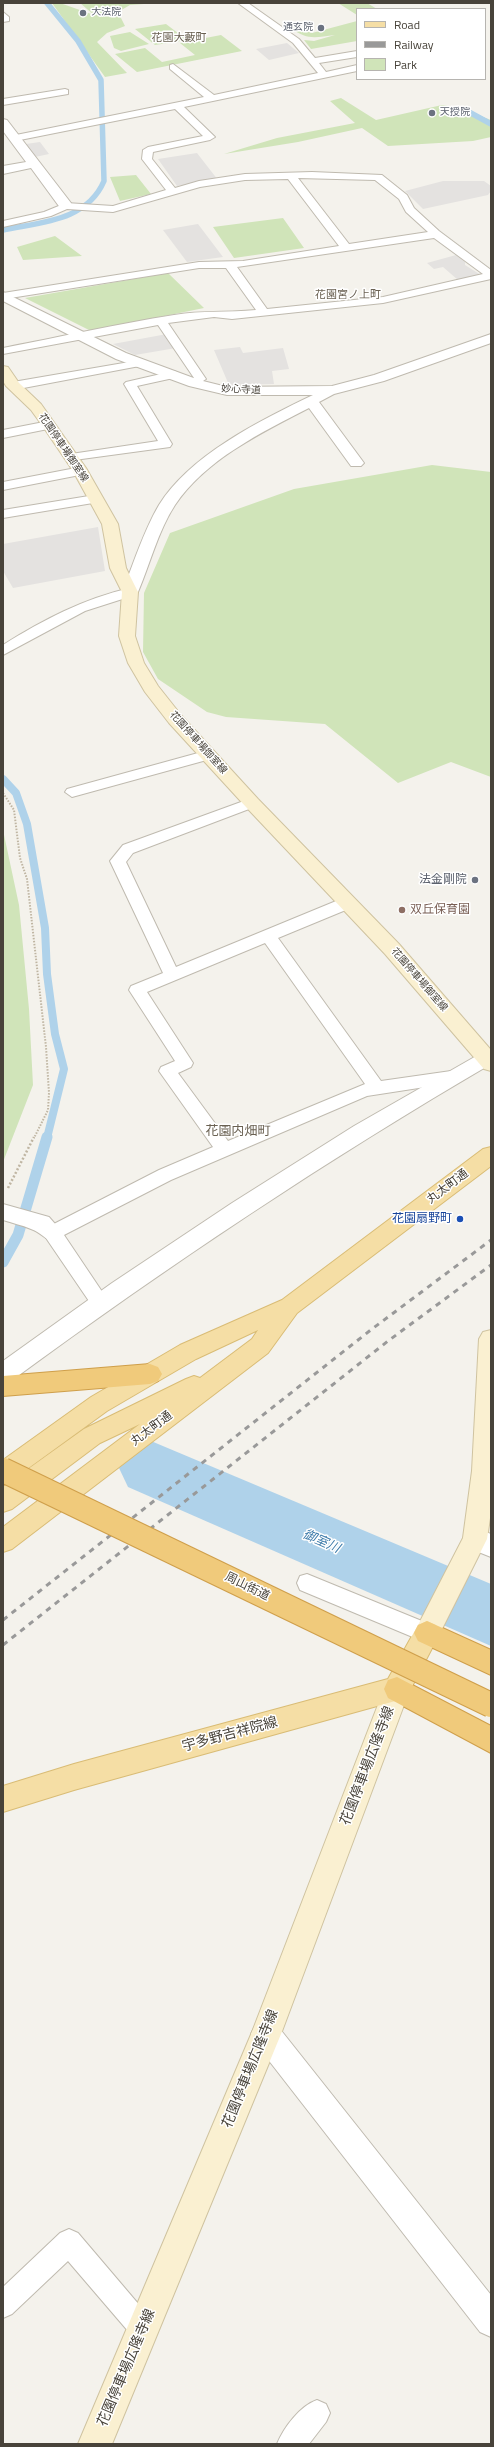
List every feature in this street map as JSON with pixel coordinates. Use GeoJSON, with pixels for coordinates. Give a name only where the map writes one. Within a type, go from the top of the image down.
{"type":"FeatureCollection","features":[{"type":"Feature","properties":{"kind":"highway"},"geometry":{"type":"LineString","coordinates":[[3,1386],[150,1374]]}},
{"type":"Feature","properties":{"kind":"highway","name":"周山街道"},"geometry":{"type":"LineString","coordinates":[[3,1472],[491,1705]]}},
{"type":"Feature","properties":{"kind":"highway"},"geometry":{"type":"LineString","coordinates":[[431,1624],[491,1663]]}},
{"type":"Feature","properties":{"kind":"highway"},"geometry":{"type":"LineString","coordinates":[[397,1689],[491,1740]]}},
{"type":"Feature","properties":{"kind":"main road","name":"花園停車場御室線"},"geometry":{"type":"LineString","coordinates":[[3,370],[13,386],[36,407],[81,471],[110,524],[118,568],[130,592],[127,636],[136,663],[151,688],[175,719],[252,803],[392,949],[488,1061]]}},
{"type":"Feature","properties":{"kind":"main road","name":"丸太町通"},"geometry":{"type":"LineString","coordinates":[[3,1472],[99,1404],[188,1352],[290,1306],[491,1155]]}},
{"type":"Feature","properties":{"kind":"main road","name":"丸太町通"},"geometry":{"type":"LineString","coordinates":[[3,1541],[260,1346],[290,1306]]}},
{"type":"Feature","properties":{"kind":"main road"},"geometry":{"type":"LineString","coordinates":[[397,1689],[461,1567],[483,1543],[484,1471],[491,1339]]}},
{"type":"Feature","properties":{"kind":"main road"},"geometry":{"type":"LineString","coordinates":[[3,1501],[92,1436],[156,1402],[226,1371]]}},
{"type":"Feature","properties":{"kind":"main road","name":"宇多野吉祥院線"},"geometry":{"type":"LineString","coordinates":[[3,1799],[74,1777],[397,1689]]}},
{"type":"Feature","properties":{"kind":"main road","name":"花園停車場広隆寺線"},"geometry":{"type":"LineString","coordinates":[[95,2444],[266,2034],[397,1689]]}},
{"type":"Feature","properties":{"kind":"street"},"geometry":{"type":"LineString","coordinates":[[3,122],[34,164],[71,207]]}},
{"type":"Feature","properties":{"kind":"street"},"geometry":{"type":"LineString","coordinates":[[3,170],[34,164]]}},
{"type":"Feature","properties":{"kind":"street","name":"妙心寺道"},"geometry":{"type":"LineString","coordinates":[[3,296],[85,336],[121,356],[194,383],[227,391],[332,390],[379,378],[467,348],[491,338]]}},
{"type":"Feature","properties":{"kind":"street"},"geometry":{"type":"LineString","coordinates":[[130,592],[154,530],[167,504],[176,493],[194,476],[220,456],[332,390]]}},
{"type":"Feature","properties":{"kind":"street"},"geometry":{"type":"LineString","coordinates":[[311,401],[356,463]]}},
{"type":"Feature","properties":{"kind":"street"},"geometry":{"type":"LineString","coordinates":[[3,1374],[100,1302],[297,1169],[451,1078],[488,1061]]}},
{"type":"Feature","properties":{"kind":"street"},"geometry":{"type":"LineString","coordinates":[[13,1216],[41,1223],[52,1232]]}},
{"type":"Feature","properties":{"kind":"street"},"geometry":{"type":"LineString","coordinates":[[266,2034],[491,2321]]}},
{"type":"Feature","properties":{"kind":"lane"},"geometry":{"type":"LineString","coordinates":[[242,3],[296,41],[323,74]]}},
{"type":"Feature","properties":{"kind":"lane"},"geometry":{"type":"LineString","coordinates":[[3,15],[6,19],[3,19]]}},
{"type":"Feature","properties":{"kind":"lane"},"geometry":{"type":"LineString","coordinates":[[313,61],[356,54]]}},
{"type":"Feature","properties":{"kind":"lane"},"geometry":{"type":"LineString","coordinates":[[173,67],[210,98]]}},
{"type":"Feature","properties":{"kind":"lane"},"geometry":{"type":"LineString","coordinates":[[15,138],[106,121],[356,68]]}},
{"type":"Feature","properties":{"kind":"lane"},"geometry":{"type":"LineString","coordinates":[[3,102],[65,92]]}},
{"type":"Feature","properties":{"kind":"lane"},"geometry":{"type":"LineString","coordinates":[[173,192],[146,159],[148,150],[210,137],[176,105]]}},
{"type":"Feature","properties":{"kind":"lane"},"geometry":{"type":"LineString","coordinates":[[291,176],[345,247]]}},
{"type":"Feature","properties":{"kind":"lane"},"geometry":{"type":"LineString","coordinates":[[3,224],[48,214],[71,207],[113,209],[199,184],[245,177],[378,177],[403,196],[410,210],[437,234],[491,275]]}},
{"type":"Feature","properties":{"kind":"lane"},"geometry":{"type":"LineString","coordinates":[[3,296],[199,265],[243,264],[345,247],[437,234]]}},
{"type":"Feature","properties":{"kind":"lane"},"geometry":{"type":"LineString","coordinates":[[229,264],[264,314]]}},
{"type":"Feature","properties":{"kind":"lane"},"geometry":{"type":"LineString","coordinates":[[3,352],[161,321],[214,314],[232,316],[264,314],[383,300],[491,275]]}},
{"type":"Feature","properties":{"kind":"lane"},"geometry":{"type":"LineString","coordinates":[[161,321],[200,379],[194,383]]}},
{"type":"Feature","properties":{"kind":"lane"},"geometry":{"type":"LineString","coordinates":[[13,386],[141,363]]}},
{"type":"Feature","properties":{"kind":"lane"},"geometry":{"type":"LineString","coordinates":[[71,458],[166,444],[130,384],[174,375]]}},
{"type":"Feature","properties":{"kind":"lane"},"geometry":{"type":"LineString","coordinates":[[3,434],[49,425]]}},
{"type":"Feature","properties":{"kind":"lane"},"geometry":{"type":"LineString","coordinates":[[3,486],[81,471]]}},
{"type":"Feature","properties":{"kind":"lane"},"geometry":{"type":"LineString","coordinates":[[3,514],[95,499]]}},
{"type":"Feature","properties":{"kind":"lane"},"geometry":{"type":"LineString","coordinates":[[3,651],[50,621],[113,596],[130,592]]}},
{"type":"Feature","properties":{"kind":"lane"},"geometry":{"type":"LineString","coordinates":[[72,792],[209,755]]}},
{"type":"Feature","properties":{"kind":"lane"},"geometry":{"type":"LineString","coordinates":[[172,975],[118,861],[128,849],[252,803]]}},
{"type":"Feature","properties":{"kind":"lane"},"geometry":{"type":"LineString","coordinates":[[225,1150],[167,1071],[185,1063],[137,990],[347,903]]}},
{"type":"Feature","properties":{"kind":"lane"},"geometry":{"type":"LineString","coordinates":[[268,936],[377,1088]]}},
{"type":"Feature","properties":{"kind":"lane"},"geometry":{"type":"LineString","coordinates":[[100,1302],[52,1232],[165,1175],[364,1090],[451,1078]]}},
{"type":"Feature","properties":{"kind":"lane"},"geometry":{"type":"LineString","coordinates":[[307,1583],[431,1624]]}},
{"type":"Feature","properties":{"kind":"lane"},"geometry":{"type":"LineString","coordinates":[[3,2304],[69,2242],[143,2329]]}},
{"type":"Feature","properties":{"kind":"lane"},"geometry":{"type":"LineString","coordinates":[[291,2444],[317,2413]]}},
{"type":"Feature","properties":{"kind":"path"},"geometry":{"type":"LineString","coordinates":[[3,793],[14,810],[20,858],[27,879],[43,1032],[46,1047],[49,1093],[48,1110],[12,1182]]}},
{"type":"Feature","properties":{"kind":"green space"},"geometry":{"type":"Polygon","coordinates":[[[52,3],[60,3],[94,15],[80,3],[158,3],[130,5],[118,12],[125,26],[107,33],[97,42],[127,73],[105,77],[52,3]]]}},
{"type":"Feature","properties":{"kind":"green space"},"geometry":{"type":"Polygon","coordinates":[[[338,3],[367,3],[375,8],[356,8],[356,14],[338,3]]]}},
{"type":"Feature","properties":{"kind":"green space"},"geometry":{"type":"Polygon","coordinates":[[[356,21],[356,41],[311,49],[304,40],[314,41],[335,35],[312,37],[302,35],[291,28],[294,27],[312,33],[356,21]]]}},
{"type":"Feature","properties":{"kind":"green space"},"geometry":{"type":"Polygon","coordinates":[[[166,24],[187,40],[155,45],[135,29],[166,24]]]}},
{"type":"Feature","properties":{"kind":"green space"},"geometry":{"type":"Polygon","coordinates":[[[130,32],[149,44],[121,51],[114,48],[110,36],[130,32]]]}},
{"type":"Feature","properties":{"kind":"green space"},"geometry":{"type":"Polygon","coordinates":[[[221,35],[242,51],[137,72],[115,54],[145,48],[162,62],[195,55],[180,43],[221,35]]]}},
{"type":"Feature","properties":{"kind":"green space"},"geometry":{"type":"Polygon","coordinates":[[[341,98],[376,120],[442,105],[460,108],[491,120],[491,137],[473,141],[388,146],[362,128],[298,142],[224,154],[277,138],[355,123],[330,101],[341,98]]]}},
{"type":"Feature","properties":{"kind":"green space"},"geometry":{"type":"Polygon","coordinates":[[[136,175],[151,194],[120,201],[110,177],[136,175]]]}},
{"type":"Feature","properties":{"kind":"green space"},"geometry":{"type":"Polygon","coordinates":[[[283,218],[304,248],[234,258],[213,227],[283,218]]]}},
{"type":"Feature","properties":{"kind":"green space"},"geometry":{"type":"Polygon","coordinates":[[[55,236],[82,256],[23,260],[17,247],[55,236]]]}},
{"type":"Feature","properties":{"kind":"green space"},"geometry":{"type":"Polygon","coordinates":[[[168,273],[204,308],[91,331],[25,298],[168,273]]]}},
{"type":"Feature","properties":{"kind":"green space"},"geometry":{"type":"Polygon","coordinates":[[[432,465],[491,472],[491,777],[451,762],[398,783],[325,724],[226,717],[207,712],[158,679],[143,652],[144,593],[170,533],[294,489],[432,465]]]}},
{"type":"Feature","properties":{"kind":"green space"},"geometry":{"type":"Polygon","coordinates":[[[3,830],[19,905],[29,1009],[33,1085],[3,1162],[3,830]]]}},
{"type":"Feature","properties":{"kind":"shaded area"},"geometry":{"type":"Polygon","coordinates":[[[287,43],[299,53],[269,60],[256,49],[287,43]]]}},
{"type":"Feature","properties":{"kind":"shaded area"},"geometry":{"type":"Polygon","coordinates":[[[40,142],[49,154],[35,157],[26,144],[40,142]]]}},
{"type":"Feature","properties":{"kind":"shaded area"},"geometry":{"type":"Polygon","coordinates":[[[197,153],[218,180],[177,186],[158,159],[197,153]]]}},
{"type":"Feature","properties":{"kind":"shaded area"},"geometry":{"type":"Polygon","coordinates":[[[443,181],[484,181],[491,186],[491,191],[488,195],[423,209],[405,191],[443,181]]]}},
{"type":"Feature","properties":{"kind":"shaded area"},"geometry":{"type":"Polygon","coordinates":[[[198,224],[223,257],[187,262],[163,230],[198,224]]]}},
{"type":"Feature","properties":{"kind":"shaded area"},"geometry":{"type":"Polygon","coordinates":[[[456,255],[465,262],[465,265],[481,275],[458,280],[443,267],[434,269],[427,263],[456,255]]]}},
{"type":"Feature","properties":{"kind":"shaded area"},"geometry":{"type":"Polygon","coordinates":[[[167,334],[176,348],[135,355],[113,344],[167,334]]]}},
{"type":"Feature","properties":{"kind":"shaded area"},"geometry":{"type":"Polygon","coordinates":[[[240,347],[243,353],[283,348],[289,369],[272,371],[274,384],[229,385],[214,350],[240,347]]]}},
{"type":"Feature","properties":{"kind":"shaded area"},"geometry":{"type":"Polygon","coordinates":[[[98,527],[105,571],[13,588],[3,571],[3,544],[98,527]]]}},
{"type":"Feature","properties":{"kind":"waterway"},"geometry":{"type":"LineString","coordinates":[[3,230],[47,222],[75,212],[96,194],[104,181],[101,80],[78,41],[47,3]]}},
{"type":"Feature","properties":{"kind":"waterway"},"geometry":{"type":"LineString","coordinates":[[469,112],[491,124]]}},
{"type":"Feature","properties":{"kind":"waterway"},"geometry":{"type":"LineString","coordinates":[[3,779],[16,793],[27,824],[45,928],[47,974],[55,1034],[64,1069],[47,1138]]}},
{"type":"Feature","properties":{"kind":"waterway"},"geometry":{"type":"LineString","coordinates":[[3,1262],[18,1235],[47,1137]]}},
{"type":"Feature","properties":{"kind":"waterway","name":"御室川"},"geometry":{"type":"LineString","coordinates":[[151,1468],[491,1616]]}},
{"type":"Feature","properties":{"kind":"railway"},"geometry":{"type":"LineString","coordinates":[[3,1620],[372,1329],[491,1240]]}},
{"type":"Feature","properties":{"kind":"railway"},"geometry":{"type":"LineString","coordinates":[[3,1645],[388,1341],[491,1265]]}},
{"type":"Feature","properties":{"kind":"place","name":"大法院"},"geometry":{"type":"Point","coordinates":[83,13]}},
{"type":"Feature","properties":{"kind":"place","name":"通玄院"},"geometry":{"type":"Point","coordinates":[321,28]}},
{"type":"Feature","properties":{"kind":"place","name":"天授院"},"geometry":{"type":"Point","coordinates":[432,113]}},
{"type":"Feature","properties":{"kind":"place","name":"法金剛院"},"geometry":{"type":"Point","coordinates":[475,880]}},
{"type":"Feature","properties":{"kind":"place","name":"双丘保育園"},"geometry":{"type":"Point","coordinates":[402,910]}},
{"type":"Feature","properties":{"kind":"place","name":"花園扇野町"},"geometry":{"type":"Point","coordinates":[460,1219]}},
{"type":"Feature","properties":{"kind":"district","name":"花園大藪町"},"geometry":{"type":"Point","coordinates":[179,38]}},
{"type":"Feature","properties":{"kind":"district","name":"花園宮ノ上町"},"geometry":{"type":"Point","coordinates":[348,295]}},
{"type":"Feature","properties":{"kind":"district","name":"花園内畑町"},"geometry":{"type":"Point","coordinates":[238,1132]}}]}
